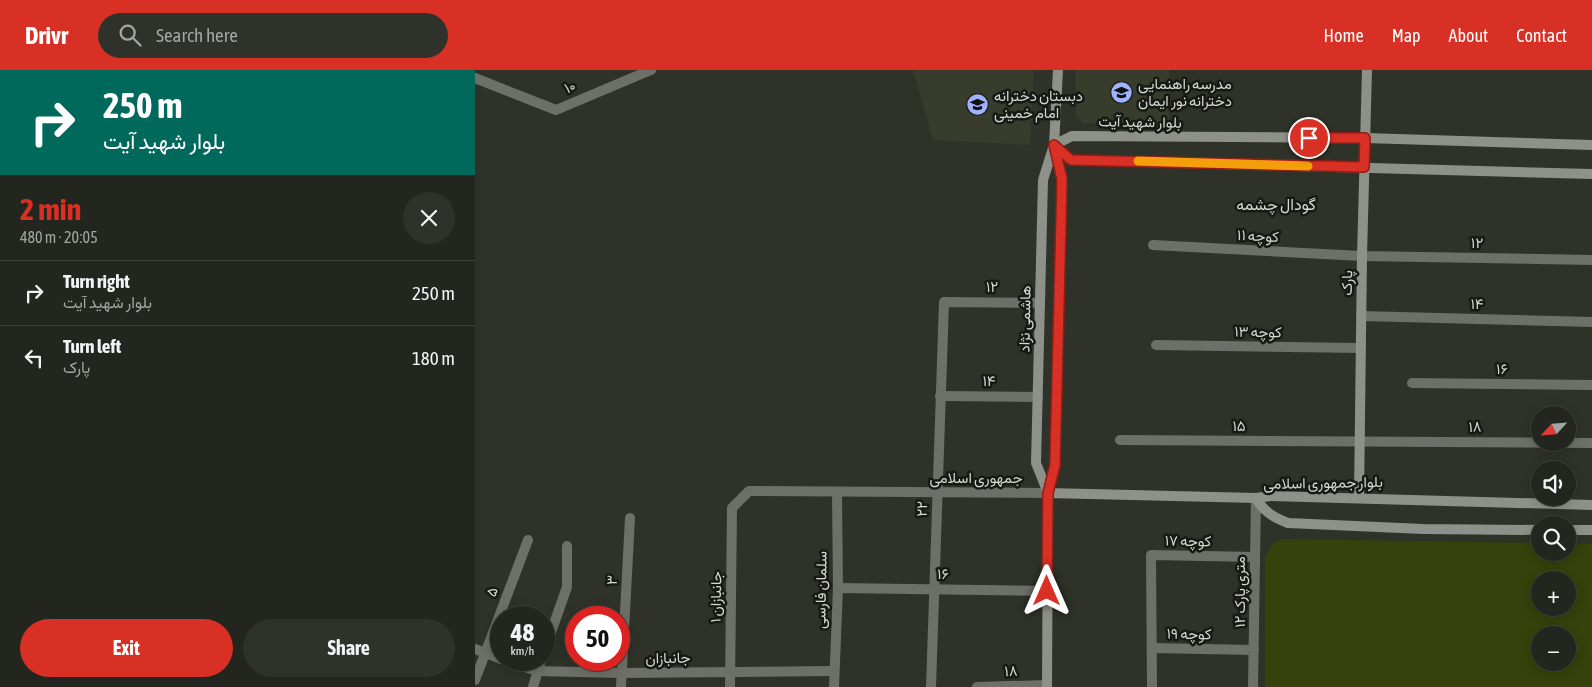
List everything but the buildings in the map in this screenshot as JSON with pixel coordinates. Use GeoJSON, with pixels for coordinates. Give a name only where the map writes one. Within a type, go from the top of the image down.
{"type":"FeatureCollection","features":[{"type":"Feature","properties":{"kind":"main road","name":"هاشمی نژاد"},"geometry":{"type":"LineString","coordinates":[[1048,493],[1036,464],[1043,180],[1054,145],[1058,70]]}},
{"type":"Feature","properties":{"kind":"main road","name":"پارک"},"geometry":{"type":"LineString","coordinates":[[1359,497],[1360,348],[1367,70]]}},
{"type":"Feature","properties":{"kind":"main road","name":"بلوار شهید آیت"},"geometry":{"type":"LineString","coordinates":[[1054,145],[1072,136],[1365,138],[1592,145]]}},
{"type":"Feature","properties":{"kind":"main road","name":"هاشمی نژاد"},"geometry":{"type":"LineString","coordinates":[[1047,686],[1048,493],[1055,465],[1062,179],[1054,145]]}},
{"type":"Feature","properties":{"kind":"main road"},"geometry":{"type":"LineString","coordinates":[[1054,145],[1071,160],[1592,174]]}},
{"type":"Feature","properties":{"kind":"main road","name":"جمهوری اسلامی"},"geometry":{"type":"LineString","coordinates":[[1048,493],[1256,498]]}},
{"type":"Feature","properties":{"kind":"main road","name":"بلوار جمهوری اسلامی"},"geometry":{"type":"LineString","coordinates":[[1531,530],[1423,529],[1288,523],[1275,518],[1263,509],[1256,498],[1287,495],[1592,505]]}},
{"type":"Feature","properties":{"kind":"main road"},"geometry":{"type":"LineString","coordinates":[[1576,530],[1592,530]]}},
{"type":"Feature","properties":{"kind":"street","name":"۱۰"},"geometry":{"type":"LineString","coordinates":[[475,78],[556,110],[651,70]]}},
{"type":"Feature","properties":{"kind":"street","name":"کوچه ۱۱"},"geometry":{"type":"LineString","coordinates":[[1153,245],[1362,256]]}},
{"type":"Feature","properties":{"kind":"street","name":"۱۲"},"geometry":{"type":"LineString","coordinates":[[1362,256],[1592,260]]}},
{"type":"Feature","properties":{"kind":"street","name":"۱۲"},"geometry":{"type":"LineString","coordinates":[[944,302],[1040,303]]}},
{"type":"Feature","properties":{"kind":"street","name":"۲۲"},"geometry":{"type":"LineString","coordinates":[[931,687],[944,302]]}},
{"type":"Feature","properties":{"kind":"street","name":"۱۴"},"geometry":{"type":"LineString","coordinates":[[1361,316],[1592,322]]}},
{"type":"Feature","properties":{"kind":"street","name":"کوچه ۱۳"},"geometry":{"type":"LineString","coordinates":[[1156,345],[1360,348]]}},
{"type":"Feature","properties":{"kind":"street","name":"۱۶"},"geometry":{"type":"LineString","coordinates":[[1412,383],[1592,385]]}},
{"type":"Feature","properties":{"kind":"street","name":"۱۴"},"geometry":{"type":"LineString","coordinates":[[940,396],[1038,397]]}},
{"type":"Feature","properties":{"kind":"street","name":"۱۵"},"geometry":{"type":"LineString","coordinates":[[1120,440],[1359,442]]}},
{"type":"Feature","properties":{"kind":"street","name":"۱۸"},"geometry":{"type":"LineString","coordinates":[[1359,442],[1592,443]]}},
{"type":"Feature","properties":{"kind":"street","name":"جمهوری اسلامی"},"geometry":{"type":"LineString","coordinates":[[732,508],[749,491],[938,494],[1048,493]]}},
{"type":"Feature","properties":{"kind":"street","name":"سلمان فارسی"},"geometry":{"type":"LineString","coordinates":[[834,687],[833,671],[838,588],[837,493]]}},
{"type":"Feature","properties":{"kind":"street","name":"۱۲ متری پارک"},"geometry":{"type":"LineString","coordinates":[[1253,687],[1256,498]]}},
{"type":"Feature","properties":{"kind":"street","name":"جانبازان ۱"},"geometry":{"type":"LineString","coordinates":[[730,687],[732,508]]}},
{"type":"Feature","properties":{"kind":"street","name":"۳"},"geometry":{"type":"LineString","coordinates":[[621,687],[630,518]]}},
{"type":"Feature","properties":{"kind":"street","name":"۵"},"geometry":{"type":"LineString","coordinates":[[475,680],[528,540]]}},
{"type":"Feature","properties":{"kind":"street"},"geometry":{"type":"LineString","coordinates":[[555,621],[567,587],[567,546]]}},
{"type":"Feature","properties":{"kind":"street","name":"کوچه ۱۷"},"geometry":{"type":"LineString","coordinates":[[1152,648],[1151,555],[1255,557]]}},
{"type":"Feature","properties":{"kind":"street","name":"۱۶"},"geometry":{"type":"LineString","coordinates":[[838,588],[1047,591]]}},
{"type":"Feature","properties":{"kind":"street"},"geometry":{"type":"LineString","coordinates":[[1152,648],[1152,687]]}},
{"type":"Feature","properties":{"kind":"street","name":"کوچه ۱۹"},"geometry":{"type":"LineString","coordinates":[[1152,648],[1255,650]]}},
{"type":"Feature","properties":{"kind":"street","name":"جانبازان"},"geometry":{"type":"LineString","coordinates":[[475,649],[490,655]]}},
{"type":"Feature","properties":{"kind":"street"},"geometry":{"type":"LineString","coordinates":[[533,687],[537,671]]}},
{"type":"Feature","properties":{"kind":"street","name":"جانبازان"},"geometry":{"type":"LineString","coordinates":[[555,671],[621,673],[833,671]]}},
{"type":"Feature","properties":{"kind":"street","name":"۱۸"},"geometry":{"type":"LineString","coordinates":[[977,687],[1047,686]]}},
{"type":"Feature","properties":{"kind":"shaded area","name":"دبستان دخترانه امام خمینی"},"geometry":{"type":"Polygon","coordinates":[[[913,70],[1034,70],[1030,145],[933,140],[913,70]]]}},
{"type":"Feature","properties":{"kind":"shaded area","name":"مدرسه راهنمایی دخترانه نور ایمان"},"geometry":{"type":"Polygon","coordinates":[[[1075,70],[1169,70],[1169,124],[1083,123],[1076,116],[1075,70]]]}},
{"type":"Feature","properties":{"kind":"green space"},"geometry":{"type":"Polygon","coordinates":[[[1283,539],[1531,543],[1531,561],[1576,561],[1576,544],[1592,544],[1592,687],[1265,687],[1265,557],[1271,545],[1283,539]]]}},
{"type":"Feature","properties":{"kind":"slow traffic"},"geometry":{"type":"LineString","coordinates":[[1138,161],[1308,166]]}},
{"type":"Feature","properties":{"kind":"place","name":"مدرسه راهنمایی دخترانه نور ایمان"},"geometry":{"type":"Point","coordinates":[1122,93]}},
{"type":"Feature","properties":{"kind":"place","name":"دبستان دخترانه امام خمینی"},"geometry":{"type":"Point","coordinates":[978,105]}},
{"type":"Feature","properties":{"kind":"district","name":"گودال چشمه"},"geometry":{"type":"Point","coordinates":[1276,204]}},
{"type":"Feature","properties":{"kind":"route"},"geometry":{"type":"LineString","coordinates":[[1047,591],[1048,493],[1055,465],[1062,179],[1054,145],[1071,160],[1364,167],[1365,138],[1309,138]]}}]}
